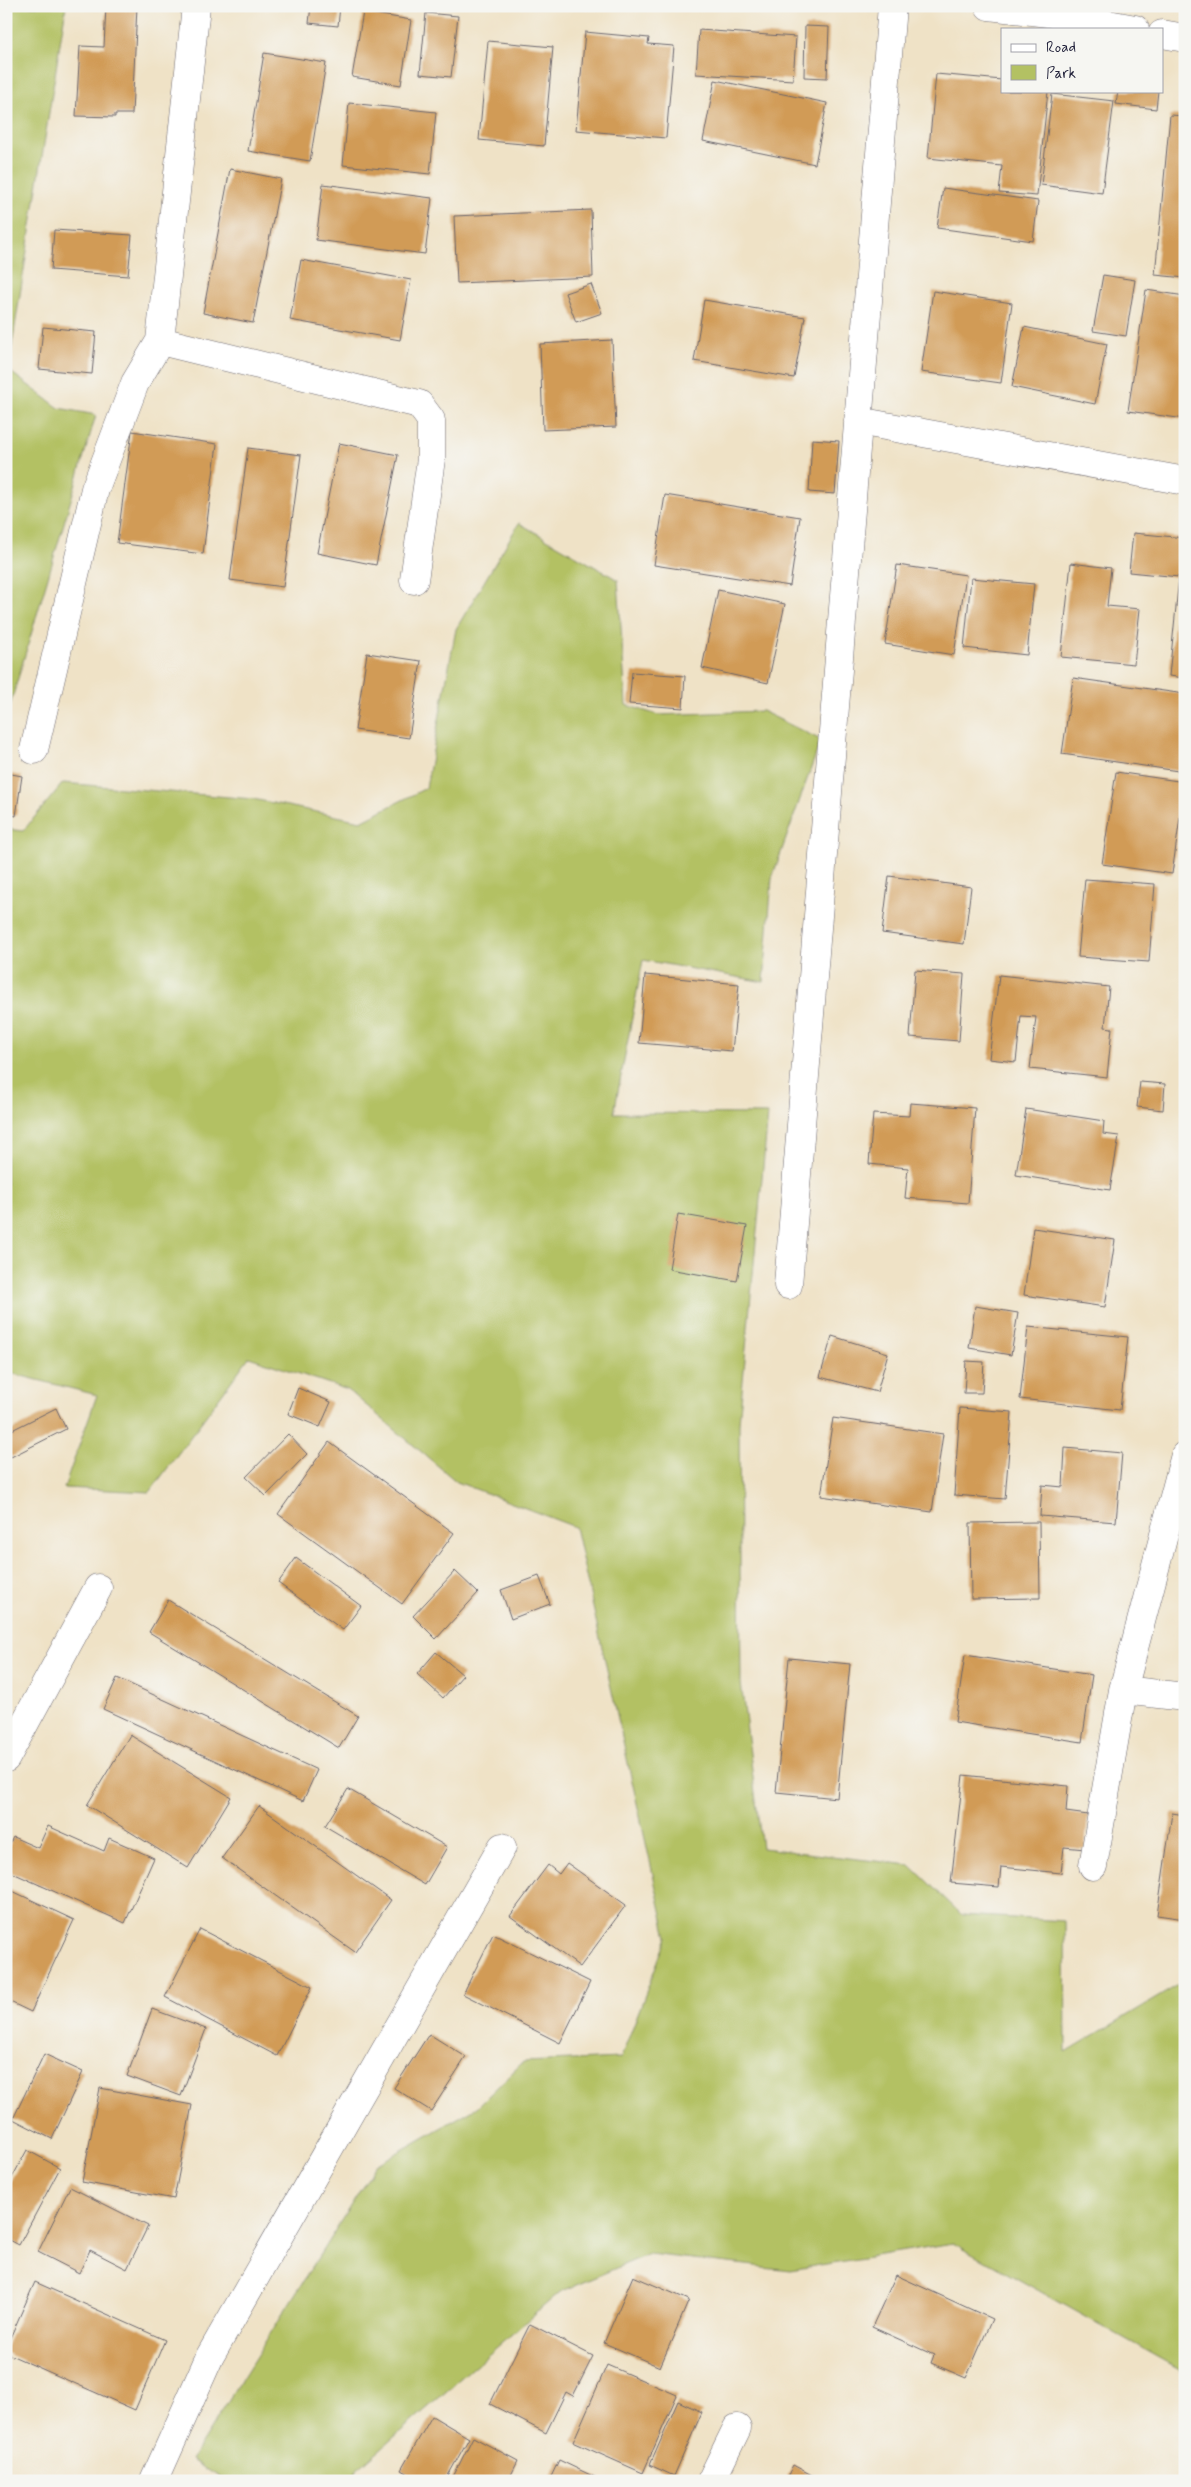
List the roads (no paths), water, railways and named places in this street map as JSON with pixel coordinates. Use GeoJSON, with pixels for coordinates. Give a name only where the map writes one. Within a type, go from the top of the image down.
{"type":"FeatureCollection","features":[{"type":"Feature","properties":{"kind":"street"},"geometry":{"type":"LineString","coordinates":[[34,750],[95,489],[135,383],[160,341],[196,6]]}},
{"type":"Feature","properties":{"kind":"street"},"geometry":{"type":"LineString","coordinates":[[788,1284],[892,6]]}},
{"type":"Feature","properties":{"kind":"street"},"geometry":{"type":"LineString","coordinates":[[990,6],[1048,13],[1130,28]]}},
{"type":"Feature","properties":{"kind":"street"},"geometry":{"type":"LineString","coordinates":[[1164,34],[1185,38]]}},
{"type":"Feature","properties":{"kind":"street"},"geometry":{"type":"LineString","coordinates":[[160,341],[419,404],[431,420],[431,458],[414,580]]}},
{"type":"Feature","properties":{"kind":"street"},"geometry":{"type":"LineString","coordinates":[[858,422],[1185,481]]}},
{"type":"Feature","properties":{"kind":"street"},"geometry":{"type":"LineString","coordinates":[[1093,1866],[1123,1690],[1185,1455]]}},
{"type":"Feature","properties":{"kind":"street"},"geometry":{"type":"LineString","coordinates":[[6,1758],[98,1588]]}},
{"type":"Feature","properties":{"kind":"street"},"geometry":{"type":"LineString","coordinates":[[1123,1690],[1185,1697]]}},
{"type":"Feature","properties":{"kind":"street"},"geometry":{"type":"LineString","coordinates":[[154,2481],[210,2356],[502,1847]]}},
{"type":"Feature","properties":{"kind":"street"},"geometry":{"type":"LineString","coordinates":[[711,2481],[737,2428]]}}]}
